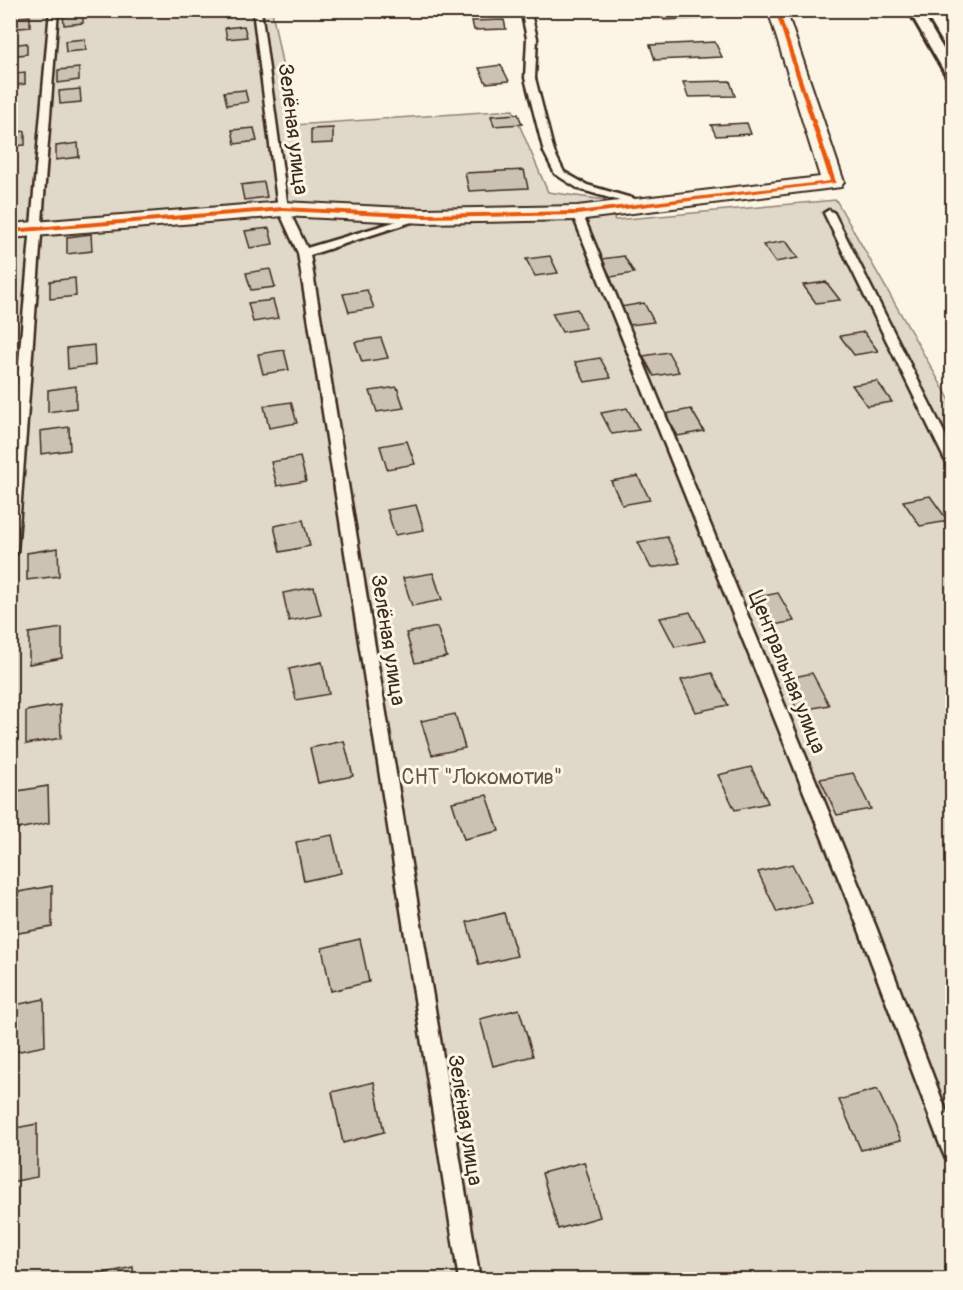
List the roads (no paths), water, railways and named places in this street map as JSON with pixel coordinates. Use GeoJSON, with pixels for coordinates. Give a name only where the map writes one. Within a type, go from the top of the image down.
{"type":"FeatureCollection","features":[{"type":"Feature","properties":{"kind":"street"},"geometry":{"type":"LineString","coordinates":[[10,231],[283,209],[425,216],[577,213],[833,182],[777,10]]}},
{"type":"Feature","properties":{"kind":"lane"},"geometry":{"type":"LineString","coordinates":[[10,554],[54,10]]}},
{"type":"Feature","properties":{"kind":"lane","name":"Зелёная улица"},"geometry":{"type":"LineString","coordinates":[[257,10],[283,209],[304,253],[470,1280]]}},
{"type":"Feature","properties":{"kind":"lane"},"geometry":{"type":"LineString","coordinates":[[525,10],[532,38],[530,78],[549,152],[560,174],[583,187],[641,204]]}},
{"type":"Feature","properties":{"kind":"lane","name":"Центральная улица"},"geometry":{"type":"LineString","coordinates":[[577,213],[867,927],[952,1150]]}},
{"type":"Feature","properties":{"kind":"lane"},"geometry":{"type":"LineString","coordinates":[[829,213],[952,460]]}},
{"type":"Feature","properties":{"kind":"lane"},"geometry":{"type":"LineString","coordinates":[[304,253],[425,216]]}},
{"type":"Feature","properties":{"kind":"railway"},"geometry":{"type":"LineString","coordinates":[[907,10],[952,88]]}},
{"type":"Feature","properties":{"kind":"railway"},"geometry":{"type":"LineString","coordinates":[[922,10],[952,61]]}},
{"type":"Feature","properties":{"kind":"park label","name":"СНТ \"Локомотив\""},"geometry":{"type":"Point","coordinates":[482,777]}}]}
